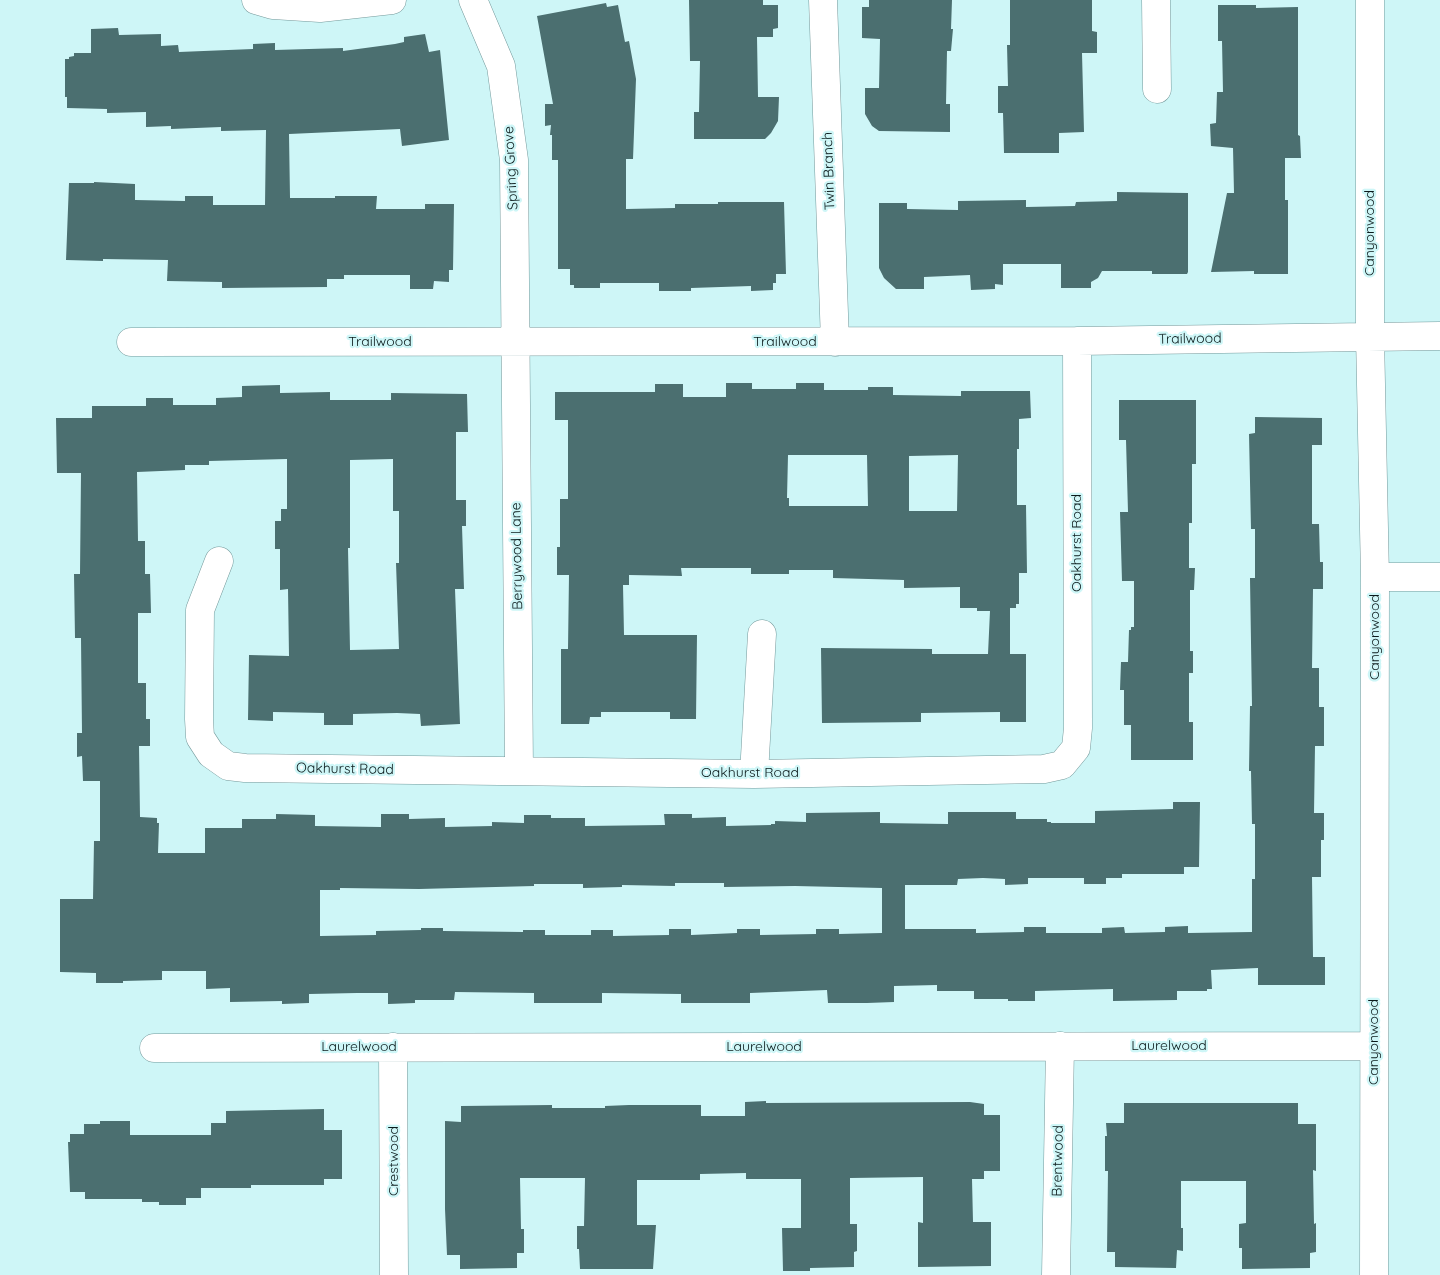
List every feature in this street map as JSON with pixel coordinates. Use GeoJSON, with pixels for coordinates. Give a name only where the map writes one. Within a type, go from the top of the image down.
{"type":"FeatureCollection","features":[{"type":"Feature","properties":{"kind":"street"},"geometry":{"type":"LineString","coordinates":[[256,0],[273,5],[320,8],[392,0]]}},
{"type":"Feature","properties":{"kind":"street","name":"Spring Grove"},"geometry":{"type":"LineString","coordinates":[[473,0],[501,66],[514,160],[514,342]]}},
{"type":"Feature","properties":{"kind":"street","name":"Twin Branch"},"geometry":{"type":"LineString","coordinates":[[823,0],[835,342]]}},
{"type":"Feature","properties":{"kind":"street"},"geometry":{"type":"LineString","coordinates":[[1156,0],[1157,89]]}},
{"type":"Feature","properties":{"kind":"street","name":"Canyonwood"},"geometry":{"type":"LineString","coordinates":[[1370,0],[1370,336],[1375,578],[1374,1275]]}},
{"type":"Feature","properties":{"kind":"street","name":"Trailwood"},"geometry":{"type":"LineString","coordinates":[[130,342],[1077,341],[1440,336]]}},
{"type":"Feature","properties":{"kind":"street","name":"Oakhurst Road"},"geometry":{"type":"LineString","coordinates":[[219,561],[200,610],[199,719],[200,737],[211,754],[228,766],[245,768],[754,774],[1044,770],[1062,765],[1076,748],[1078,728],[1077,341]]}},
{"type":"Feature","properties":{"kind":"street","name":"Berrywood Lane"},"geometry":{"type":"LineString","coordinates":[[514,342],[519,771]]}},
{"type":"Feature","properties":{"kind":"street"},"geometry":{"type":"LineString","coordinates":[[1375,578],[1440,577]]}},
{"type":"Feature","properties":{"kind":"street"},"geometry":{"type":"LineString","coordinates":[[754,774],[762,634]]}},
{"type":"Feature","properties":{"kind":"street","name":"Brentwood"},"geometry":{"type":"LineString","coordinates":[[1056,1275],[1060,1046]]}},
{"type":"Feature","properties":{"kind":"street","name":"Laurelwood"},"geometry":{"type":"LineString","coordinates":[[154,1048],[1374,1046]]}},
{"type":"Feature","properties":{"kind":"street","name":"Crestwood"},"geometry":{"type":"LineString","coordinates":[[393,1047],[394,1275]]}},
{"type":"Feature","properties":{"kind":"building"},"geometry":{"type":"Polygon","coordinates":[[[689,0],[763,0],[763,5],[778,5],[778,28],[773,29],[773,37],[757,37],[758,97],[779,97],[778,121],[765,139],[694,139],[694,112],[699,112],[700,61],[690,61],[689,0]]]}},
{"type":"Feature","properties":{"kind":"building"},"geometry":{"type":"Polygon","coordinates":[[[869,0],[952,0],[951,29],[953,29],[951,51],[947,51],[946,104],[950,104],[950,132],[879,131],[872,126],[865,114],[865,88],[879,88],[880,39],[862,38],[862,7],[869,7],[869,0]]]}},
{"type":"Feature","properties":{"kind":"building"},"geometry":{"type":"Polygon","coordinates":[[[1010,0],[1092,0],[1092,31],[1097,32],[1097,53],[1082,53],[1084,132],[1059,133],[1059,153],[1004,153],[1003,113],[998,113],[998,86],[1008,86],[1007,45],[1010,45],[1010,0]]]}},
{"type":"Feature","properties":{"kind":"building"},"geometry":{"type":"Polygon","coordinates":[[[606,3],[607,7],[618,5],[625,42],[629,41],[636,79],[633,159],[626,159],[626,209],[675,208],[675,204],[718,204],[718,202],[784,202],[786,274],[776,274],[776,283],[773,283],[773,290],[751,291],[751,286],[691,288],[691,291],[659,291],[659,283],[600,283],[600,288],[574,288],[574,285],[570,285],[570,269],[558,269],[558,160],[552,160],[551,125],[545,126],[545,104],[553,104],[537,16],[606,3]]]}},
{"type":"Feature","properties":{"kind":"building"},"geometry":{"type":"Polygon","coordinates":[[[1218,5],[1256,5],[1256,8],[1298,7],[1298,135],[1300,136],[1301,158],[1285,158],[1285,200],[1288,200],[1288,274],[1254,274],[1254,271],[1211,272],[1227,193],[1234,193],[1233,148],[1211,146],[1210,124],[1216,123],[1217,92],[1223,92],[1222,41],[1218,41],[1218,5]]]}},
{"type":"Feature","properties":{"kind":"building"},"geometry":{"type":"Polygon","coordinates":[[[118,28],[119,35],[161,34],[161,46],[178,45],[179,52],[253,49],[253,44],[275,43],[275,50],[343,48],[343,51],[395,44],[404,42],[404,37],[425,34],[429,52],[440,50],[449,140],[402,146],[400,129],[289,134],[290,198],[377,196],[376,209],[425,209],[425,204],[454,204],[453,270],[449,270],[449,282],[434,281],[433,289],[410,289],[410,275],[344,275],[344,279],[327,279],[327,287],[222,288],[222,282],[167,281],[168,260],[66,260],[69,183],[135,184],[135,200],[185,201],[185,196],[213,196],[213,205],[265,205],[266,130],[221,131],[221,127],[171,129],[171,126],[146,127],[146,112],[107,113],[107,109],[67,108],[67,97],[65,97],[65,59],[74,56],[74,53],[91,53],[91,29],[118,28]]]}},
{"type":"Feature","properties":{"kind":"building"},"geometry":{"type":"Polygon","coordinates":[[[1117,192],[1188,193],[1187,274],[1152,274],[1152,271],[1102,271],[1098,278],[1091,282],[1091,288],[1061,288],[1061,264],[1003,264],[1003,285],[995,284],[995,289],[971,290],[970,275],[924,277],[924,289],[896,289],[884,278],[879,268],[879,203],[907,203],[907,209],[958,210],[958,201],[1026,200],[1026,207],[1075,206],[1076,202],[1117,201],[1117,192]]]}},
{"type":"Feature","properties":{"kind":"building"},"geometry":{"type":"Polygon","coordinates":[[[726,383],[752,383],[752,389],[796,389],[796,383],[824,383],[824,390],[868,390],[868,387],[893,387],[893,395],[961,396],[961,391],[1030,391],[1031,418],[1019,419],[1019,449],[1017,449],[1017,505],[1026,505],[1027,573],[1019,573],[1019,604],[1016,604],[1016,608],[1010,608],[1010,654],[1026,654],[1026,722],[1000,722],[1000,712],[921,713],[921,722],[822,723],[821,648],[932,649],[932,654],[988,654],[990,611],[977,611],[977,608],[960,608],[960,587],[904,588],[904,580],[833,578],[833,570],[789,570],[789,574],[751,574],[751,568],[681,568],[682,576],[629,575],[629,585],[623,585],[624,635],[697,635],[696,719],[670,719],[670,712],[601,712],[601,717],[590,717],[589,724],[561,724],[561,649],[568,649],[569,575],[557,575],[557,547],[560,547],[560,499],[568,499],[568,420],[555,420],[555,392],[655,392],[655,384],[683,384],[683,397],[726,397],[726,383]],[[788,455],[787,498],[789,498],[789,506],[868,506],[867,455],[788,455]],[[958,455],[909,456],[909,511],[957,511],[958,455]]]}},
{"type":"Feature","properties":{"kind":"building"},"geometry":{"type":"Polygon","coordinates":[[[280,385],[280,393],[330,392],[330,400],[391,400],[391,393],[467,394],[468,432],[456,432],[456,500],[466,500],[466,526],[462,526],[464,589],[455,589],[460,724],[421,726],[420,714],[397,713],[353,714],[353,725],[324,725],[324,713],[273,712],[273,721],[248,720],[249,655],[289,656],[288,589],[280,590],[280,549],[275,549],[275,521],[281,521],[281,509],[287,509],[287,459],[209,461],[209,465],[185,465],[185,470],[137,472],[138,541],[145,541],[145,574],[150,574],[151,613],[138,613],[138,683],[146,683],[146,719],[150,719],[150,746],[139,746],[140,817],[157,818],[157,823],[159,823],[158,853],[205,853],[205,828],[242,828],[242,819],[276,819],[276,814],[315,815],[315,826],[381,827],[381,814],[409,814],[409,819],[445,818],[445,827],[492,826],[492,822],[524,823],[524,815],[551,815],[551,818],[585,818],[585,826],[665,825],[664,814],[692,814],[692,818],[726,817],[726,826],[771,825],[775,824],[775,821],[806,822],[806,813],[880,812],[880,823],[948,824],[948,812],[1016,812],[1016,819],[1047,819],[1047,822],[1051,823],[1095,823],[1095,811],[1173,809],[1173,802],[1200,802],[1199,867],[1184,867],[1184,874],[1122,874],[1122,878],[1106,878],[1106,884],[1084,884],[1084,878],[1028,878],[1028,884],[1005,885],[1005,879],[983,878],[958,879],[957,885],[905,885],[905,929],[976,929],[976,933],[1024,932],[1024,927],[1046,927],[1046,933],[1102,933],[1102,928],[1124,927],[1125,933],[1165,932],[1165,927],[1188,926],[1188,933],[1252,932],[1252,879],[1255,879],[1255,824],[1252,824],[1251,771],[1249,771],[1250,706],[1252,706],[1250,578],[1255,578],[1255,529],[1251,529],[1249,434],[1255,433],[1255,417],[1322,418],[1322,445],[1312,445],[1312,524],[1319,524],[1320,562],[1323,562],[1323,589],[1313,589],[1312,668],[1319,668],[1319,707],[1324,707],[1324,746],[1315,746],[1314,813],[1324,813],[1324,840],[1321,840],[1321,877],[1312,877],[1313,957],[1325,957],[1325,985],[1258,985],[1258,968],[1211,970],[1212,989],[1207,989],[1207,991],[1177,991],[1177,1000],[1113,1001],[1113,989],[1035,991],[1035,1001],[974,999],[974,991],[937,991],[937,985],[894,986],[894,1002],[867,1003],[828,1003],[827,990],[750,993],[750,1003],[681,1003],[681,994],[602,993],[602,1003],[534,1003],[534,993],[455,992],[454,1000],[415,1000],[415,1003],[388,1004],[388,993],[357,993],[309,994],[309,1003],[282,1004],[282,1001],[230,1002],[230,988],[206,989],[206,971],[162,971],[162,980],[123,981],[123,983],[96,983],[96,973],[60,972],[60,899],[93,899],[94,841],[100,841],[100,781],[83,781],[82,756],[77,757],[77,733],[82,733],[81,638],[75,638],[74,574],[80,574],[81,473],[57,473],[56,418],[92,418],[92,406],[146,406],[146,398],[173,398],[173,405],[216,405],[216,398],[242,397],[242,386],[280,385]],[[393,459],[350,460],[350,548],[348,548],[350,650],[399,649],[396,563],[399,563],[399,511],[393,511],[393,459]],[[675,883],[675,886],[622,885],[622,887],[583,888],[583,884],[534,884],[534,886],[419,889],[340,888],[340,890],[320,890],[320,936],[376,935],[376,931],[421,930],[421,928],[443,928],[443,931],[523,932],[523,930],[545,930],[545,935],[591,935],[591,930],[613,930],[613,936],[669,935],[669,929],[691,929],[691,935],[737,933],[737,929],[760,929],[760,935],[816,934],[816,929],[839,929],[839,934],[882,933],[882,888],[724,887],[724,883],[675,883]]]}},
{"type":"Feature","properties":{"kind":"building"},"geometry":{"type":"Polygon","coordinates":[[[1119,400],[1196,400],[1196,464],[1192,464],[1192,523],[1189,523],[1189,568],[1195,568],[1194,590],[1190,590],[1190,651],[1193,651],[1193,673],[1189,673],[1189,722],[1193,722],[1193,760],[1131,760],[1131,725],[1124,725],[1124,690],[1120,690],[1121,662],[1128,662],[1129,630],[1131,630],[1131,627],[1134,627],[1134,581],[1122,581],[1120,512],[1128,512],[1126,440],[1119,440],[1119,400]]]}},
{"type":"Feature","properties":{"kind":"building"},"geometry":{"type":"Polygon","coordinates":[[[766,1101],[766,1103],[970,1102],[984,1104],[984,1115],[1000,1115],[1000,1171],[984,1171],[984,1179],[972,1179],[973,1222],[991,1222],[991,1266],[918,1267],[918,1222],[923,1223],[923,1177],[850,1178],[850,1224],[857,1224],[857,1251],[854,1252],[854,1267],[810,1268],[810,1271],[783,1271],[782,1228],[801,1228],[801,1179],[746,1179],[746,1173],[700,1174],[700,1180],[637,1180],[637,1225],[656,1225],[653,1269],[580,1269],[579,1249],[577,1249],[577,1226],[584,1226],[585,1178],[520,1178],[521,1229],[524,1229],[524,1253],[517,1253],[517,1268],[460,1269],[460,1255],[447,1255],[445,1121],[461,1122],[461,1106],[552,1105],[552,1108],[605,1108],[605,1106],[629,1105],[701,1105],[701,1116],[745,1116],[745,1102],[766,1101]]]}},
{"type":"Feature","properties":{"kind":"building"},"geometry":{"type":"Polygon","coordinates":[[[1124,1103],[1298,1103],[1298,1124],[1316,1124],[1316,1171],[1313,1170],[1316,1252],[1310,1253],[1310,1268],[1242,1269],[1242,1248],[1239,1248],[1239,1224],[1246,1223],[1246,1181],[1181,1181],[1183,1251],[1177,1250],[1176,1268],[1115,1267],[1115,1252],[1107,1252],[1108,1171],[1105,1171],[1105,1136],[1107,1136],[1106,1123],[1124,1123],[1124,1103]]]}},
{"type":"Feature","properties":{"kind":"building"},"geometry":{"type":"Polygon","coordinates":[[[324,1109],[324,1130],[342,1130],[342,1179],[324,1179],[324,1185],[251,1185],[251,1188],[201,1188],[201,1198],[186,1198],[186,1205],[159,1205],[159,1202],[142,1202],[142,1199],[85,1199],[85,1192],[70,1192],[68,1142],[70,1142],[70,1134],[84,1134],[84,1124],[100,1124],[100,1121],[130,1121],[130,1135],[211,1135],[211,1123],[226,1123],[226,1111],[324,1109]]]}}]}
